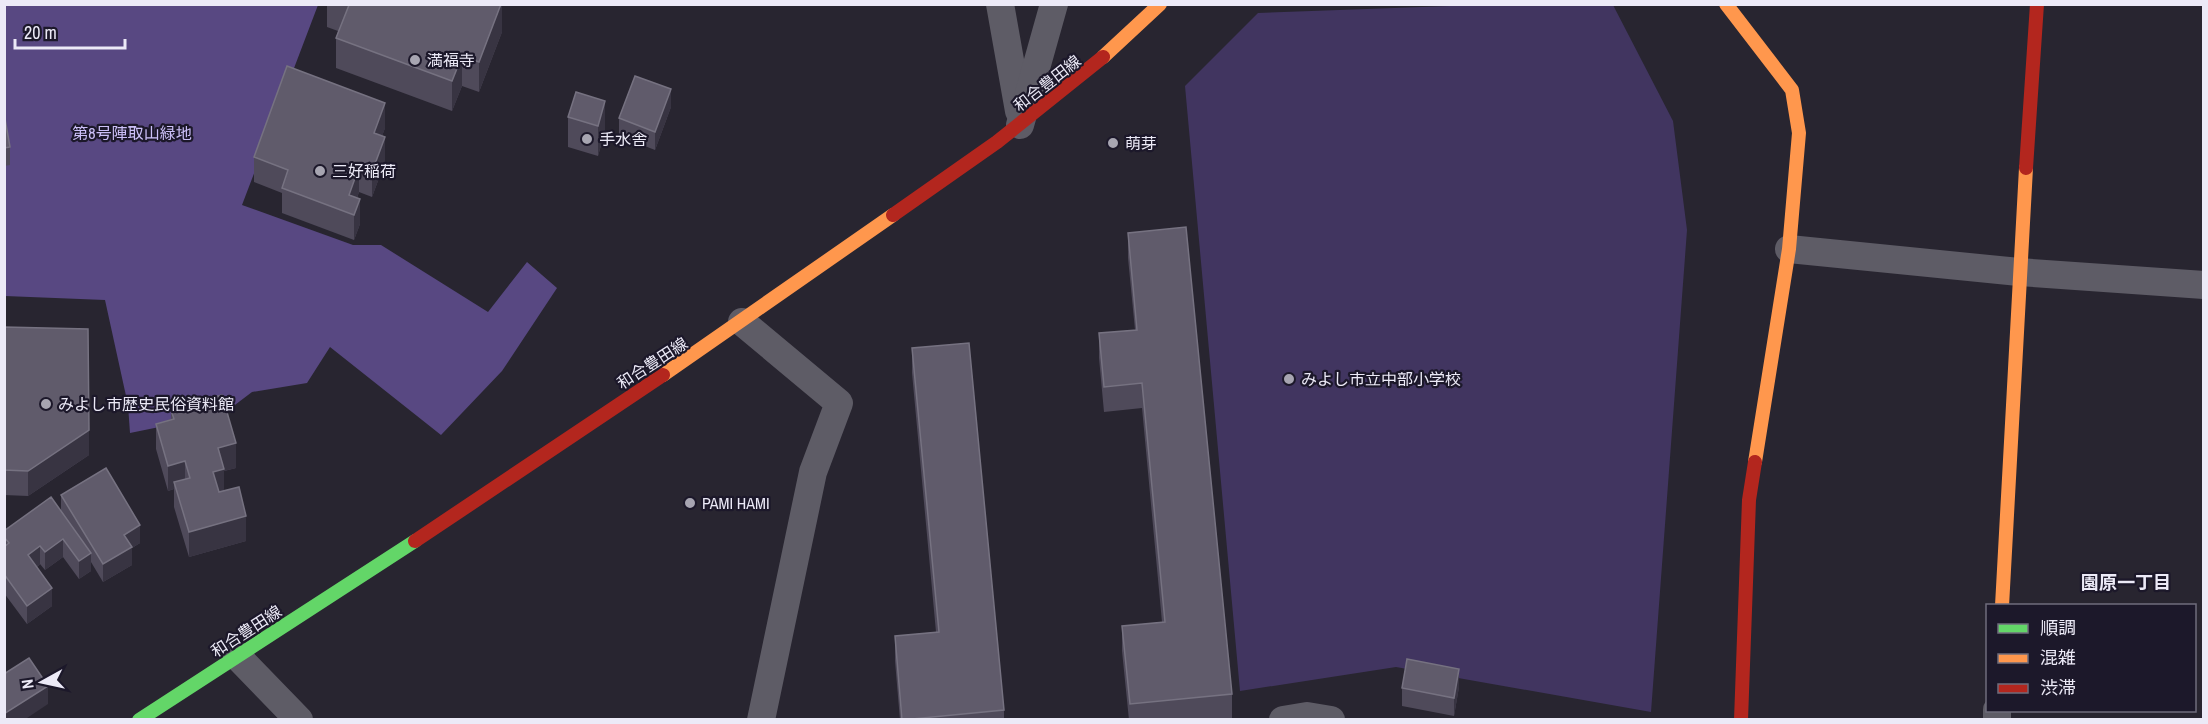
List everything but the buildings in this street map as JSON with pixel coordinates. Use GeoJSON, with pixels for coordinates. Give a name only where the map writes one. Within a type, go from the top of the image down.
{"type":"FeatureCollection","features":[{"type":"Feature","properties":{"kind":"street"},"geometry":{"type":"LineString","coordinates":[[1000,4],[1020,125]]}},
{"type":"Feature","properties":{"kind":"street"},"geometry":{"type":"LineString","coordinates":[[1020,125],[1054,4]]}},
{"type":"Feature","properties":{"kind":"street","name":"和合豊田線"},"geometry":{"type":"LineString","coordinates":[[139,720],[742,322],[1020,125],[1116,49],[1160,4]]}},
{"type":"Feature","properties":{"kind":"street"},"geometry":{"type":"LineString","coordinates":[[1726,4],[1792,90],[1798,133],[1789,249],[1749,500],[1741,720]]}},
{"type":"Feature","properties":{"kind":"street"},"geometry":{"type":"LineString","coordinates":[[2002,604],[2019,272],[2037,4]]}},
{"type":"Feature","properties":{"kind":"street"},"geometry":{"type":"LineString","coordinates":[[1789,249],[2019,272],[2204,285]]}},
{"type":"Feature","properties":{"kind":"street"},"geometry":{"type":"LineString","coordinates":[[742,322],[839,403],[813,472],[761,720]]}},
{"type":"Feature","properties":{"kind":"street"},"geometry":{"type":"LineString","coordinates":[[237,656],[298,720]]}},
{"type":"Feature","properties":{"kind":"street"},"geometry":{"type":"LineString","coordinates":[[1283,720],[1307,716],[1331,720]]}},
{"type":"Feature","properties":{"kind":"shaded area"},"geometry":{"type":"Polygon","coordinates":[[[1477,5],[1613,5],[1673,121],[1687,230],[1651,712],[1396,667],[1240,691],[1185,86],[1258,13],[1477,5]]]}},
{"type":"Feature","properties":{"kind":"green space","name":"第8号陣取山緑地"},"geometry":{"type":"Polygon","coordinates":[[[5,4],[318,5],[242,205],[353,245],[381,245],[488,312],[527,262],[557,288],[502,371],[441,435],[330,347],[307,383],[252,392],[223,414],[130,433],[128,405],[105,300],[5,296],[5,4]]]}},
{"type":"Feature","properties":{"kind":"traffic: fast"},"geometry":{"type":"LineString","coordinates":[[139,720],[415,541]]}},
{"type":"Feature","properties":{"kind":"traffic: slow"},"geometry":{"type":"LineString","coordinates":[[1103,57],[1160,4]]}},
{"type":"Feature","properties":{"kind":"traffic: slow"},"geometry":{"type":"LineString","coordinates":[[1726,4],[1792,90],[1799,133],[1789,249],[1755,462]]}},
{"type":"Feature","properties":{"kind":"traffic: slow"},"geometry":{"type":"LineString","coordinates":[[2002,604],[2026,168]]}},
{"type":"Feature","properties":{"kind":"traffic: slow"},"geometry":{"type":"LineString","coordinates":[[663,375],[893,215]]}},
{"type":"Feature","properties":{"kind":"traffic: jam"},"geometry":{"type":"LineString","coordinates":[[2026,168],[2037,4]]}},
{"type":"Feature","properties":{"kind":"traffic: jam"},"geometry":{"type":"LineString","coordinates":[[893,215],[997,142],[1103,57]]}},
{"type":"Feature","properties":{"kind":"traffic: jam"},"geometry":{"type":"LineString","coordinates":[[415,541],[663,375]]}},
{"type":"Feature","properties":{"kind":"traffic: jam"},"geometry":{"type":"LineString","coordinates":[[1741,720],[1749,500],[1755,462]]}},
{"type":"Feature","properties":{"kind":"place","name":"満福寺"},"geometry":{"type":"Point","coordinates":[415,60]}},
{"type":"Feature","properties":{"kind":"place","name":"手水舎"},"geometry":{"type":"Point","coordinates":[587,139]}},
{"type":"Feature","properties":{"kind":"place","name":"萌芽"},"geometry":{"type":"Point","coordinates":[1113,143]}},
{"type":"Feature","properties":{"kind":"place","name":"三好稲荷"},"geometry":{"type":"Point","coordinates":[320,171]}},
{"type":"Feature","properties":{"kind":"place","name":"みよし市立中部小学校"},"geometry":{"type":"Point","coordinates":[1289,379]}},
{"type":"Feature","properties":{"kind":"place","name":"みよし市歴史民俗資料館"},"geometry":{"type":"Point","coordinates":[46,404]}},
{"type":"Feature","properties":{"kind":"place","name":"PAMI HAMI"},"geometry":{"type":"Point","coordinates":[690,503]}},
{"type":"Feature","properties":{"kind":"district","name":"園原一丁目"},"geometry":{"type":"Point","coordinates":[2126,582]}}]}
